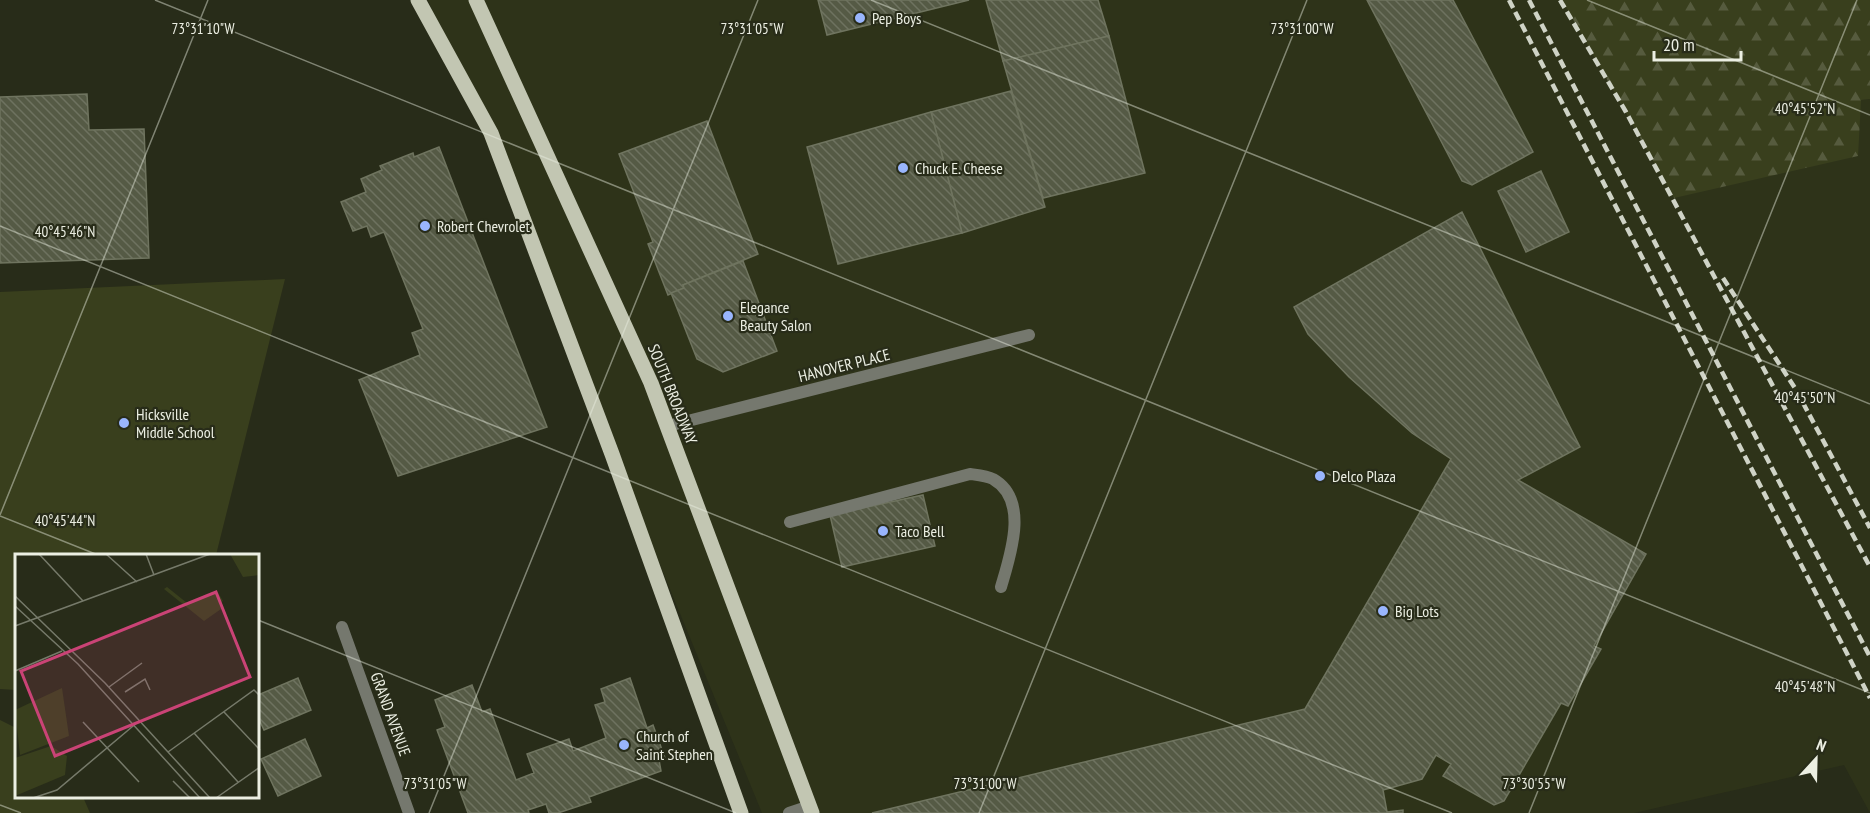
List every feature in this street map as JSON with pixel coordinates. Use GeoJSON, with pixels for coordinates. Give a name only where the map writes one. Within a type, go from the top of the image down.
{"type":"FeatureCollection","features":[{"type":"Feature","properties":{"kind":"main road"},"geometry":{"type":"LineString","coordinates":[[418,0],[490,133],[612,454],[741,813]]}},
{"type":"Feature","properties":{"kind":"main road","name":"SOUTH BROADWAY"},"geometry":{"type":"LineString","coordinates":[[476,0],[571,206],[668,426],[811,810]]}},
{"type":"Feature","properties":{"kind":"street","name":"HANOVER PLACE"},"geometry":{"type":"LineString","coordinates":[[668,426],[1029,335]]}},
{"type":"Feature","properties":{"kind":"street"},"geometry":{"type":"LineString","coordinates":[[790,522],[970,474],[992,479],[1004,490],[1012,503],[1014,524],[1012,551],[1001,587]]}},
{"type":"Feature","properties":{"kind":"street","name":"GRAND AVENUE"},"geometry":{"type":"LineString","coordinates":[[342,627],[409,813]]}},
{"type":"Feature","properties":{"kind":"street"},"geometry":{"type":"LineString","coordinates":[[789,813],[811,810]]}},
{"type":"Feature","properties":{"kind":"shaded area"},"geometry":{"type":"Polygon","coordinates":[[[428,0],[1562,0],[1674,198],[1861,100],[1870,99],[1870,813],[1844,765],[1634,813],[762,813],[428,0]]]}},
{"type":"Feature","properties":{"kind":"green space"},"geometry":{"type":"Polygon","coordinates":[[[1562,0],[1870,0],[1870,99],[1861,100],[1858,156],[1674,198],[1562,0]]]}},
{"type":"Feature","properties":{"kind":"green space","name":"Hicksville Middle School"},"geometry":{"type":"Polygon","coordinates":[[[285,279],[216,554],[15,554],[15,690],[0,689],[0,292],[285,279]]]}},
{"type":"Feature","properties":{"kind":"green space"},"geometry":{"type":"Polygon","coordinates":[[[0,720],[15,728],[15,798],[83,798],[90,813],[0,813],[0,720]]]}},
{"type":"Feature","properties":{"kind":"building","name":"Pep Boys"},"geometry":{"type":"Polygon","coordinates":[[[818,0],[969,0],[827,35],[818,0]]]}},
{"type":"Feature","properties":{"kind":"building"},"geometry":{"type":"Polygon","coordinates":[[[986,0],[1098,0],[1109,36],[1003,61],[986,0]]]}},
{"type":"Feature","properties":{"kind":"building"},"geometry":{"type":"Polygon","coordinates":[[[1367,0],[1453,0],[1533,152],[1472,185],[1462,181],[1367,0]]]}},
{"type":"Feature","properties":{"kind":"building"},"geometry":{"type":"Polygon","coordinates":[[[1109,36],[1145,173],[1043,198],[1003,61],[1109,36]]]}},
{"type":"Feature","properties":{"kind":"building"},"geometry":{"type":"Polygon","coordinates":[[[1011,91],[1045,207],[962,233],[931,112],[1011,91]]]}},
{"type":"Feature","properties":{"kind":"building"},"geometry":{"type":"Polygon","coordinates":[[[87,94],[89,130],[144,129],[149,258],[0,263],[0,97],[87,94]]]}},
{"type":"Feature","properties":{"kind":"building"},"geometry":{"type":"Polygon","coordinates":[[[931,112],[962,233],[838,264],[807,147],[931,112]]]}},
{"type":"Feature","properties":{"kind":"building"},"geometry":{"type":"Polygon","coordinates":[[[707,121],[758,254],[683,285],[684,288],[668,295],[648,244],[653,242],[619,154],[707,121]]]}},
{"type":"Feature","properties":{"kind":"building"},"geometry":{"type":"Polygon","coordinates":[[[439,147],[547,427],[398,476],[359,380],[420,355],[412,333],[423,329],[384,232],[371,237],[367,226],[353,231],[341,202],[366,192],[361,179],[382,170],[380,166],[413,153],[414,157],[439,147]]]}},
{"type":"Feature","properties":{"kind":"building"},"geometry":{"type":"Polygon","coordinates":[[[1541,171],[1569,232],[1526,252],[1498,191],[1541,171]]]}},
{"type":"Feature","properties":{"kind":"building"},"geometry":{"type":"Polygon","coordinates":[[[1462,212],[1580,447],[1518,480],[1646,554],[1594,646],[1601,649],[1568,706],[1561,703],[1504,801],[1494,805],[1443,776],[1451,764],[1436,755],[1422,779],[1383,790],[1387,812],[1403,810],[1403,813],[872,813],[1305,709],[1451,459],[1412,433],[1349,377],[1308,334],[1294,307],[1462,212]]]}},
{"type":"Feature","properties":{"kind":"building"},"geometry":{"type":"Polygon","coordinates":[[[743,261],[777,351],[723,372],[697,359],[671,293],[684,288],[683,285],[743,261]]]}},
{"type":"Feature","properties":{"kind":"building","name":"Taco Bell"},"geometry":{"type":"Polygon","coordinates":[[[923,495],[935,546],[842,567],[830,515],[923,495]]]}},
{"type":"Feature","properties":{"kind":"building"},"geometry":{"type":"Polygon","coordinates":[[[298,678],[311,710],[264,730],[260,721],[260,694],[298,678]]]}},
{"type":"Feature","properties":{"kind":"building","name":"Church of Saint Stephen"},"geometry":{"type":"Polygon","coordinates":[[[630,678],[647,728],[653,725],[665,758],[659,760],[661,771],[589,797],[591,802],[558,813],[549,813],[546,804],[528,810],[529,813],[468,813],[437,730],[445,727],[435,700],[472,685],[482,712],[490,709],[516,780],[534,773],[527,754],[569,739],[573,751],[606,738],[595,705],[605,702],[601,689],[630,678]]]}},
{"type":"Feature","properties":{"kind":"building"},"geometry":{"type":"Polygon","coordinates":[[[305,739],[321,776],[278,796],[261,759],[305,739]]]}},
{"type":"Feature","properties":{"kind":"railway"},"geometry":{"type":"LineString","coordinates":[[1509,0],[1870,698]]}},
{"type":"Feature","properties":{"kind":"railway"},"geometry":{"type":"LineString","coordinates":[[1529,0],[1870,657]]}},
{"type":"Feature","properties":{"kind":"railway"},"geometry":{"type":"LineString","coordinates":[[1560,0],[1626,112],[1870,567]]}},
{"type":"Feature","properties":{"kind":"railway"},"geometry":{"type":"LineString","coordinates":[[1723,278],[1795,388],[1870,528]]}},
{"type":"Feature","properties":{"kind":"place","name":"Pep Boys"},"geometry":{"type":"Point","coordinates":[860,18]}},
{"type":"Feature","properties":{"kind":"place","name":"Chuck E. Cheese"},"geometry":{"type":"Point","coordinates":[903,168]}},
{"type":"Feature","properties":{"kind":"place","name":"Robert Chevrolet"},"geometry":{"type":"Point","coordinates":[425,226]}},
{"type":"Feature","properties":{"kind":"place","name":"Elegance Beauty Salon"},"geometry":{"type":"Point","coordinates":[728,316]}},
{"type":"Feature","properties":{"kind":"place","name":"Hicksville Middle School"},"geometry":{"type":"Point","coordinates":[124,423]}},
{"type":"Feature","properties":{"kind":"place","name":"Delco Plaza"},"geometry":{"type":"Point","coordinates":[1320,476]}},
{"type":"Feature","properties":{"kind":"place","name":"Taco Bell"},"geometry":{"type":"Point","coordinates":[883,531]}},
{"type":"Feature","properties":{"kind":"place","name":"Big Lots"},"geometry":{"type":"Point","coordinates":[1383,611]}},
{"type":"Feature","properties":{"kind":"place","name":"Church of Saint Stephen"},"geometry":{"type":"Point","coordinates":[624,745]}}]}
